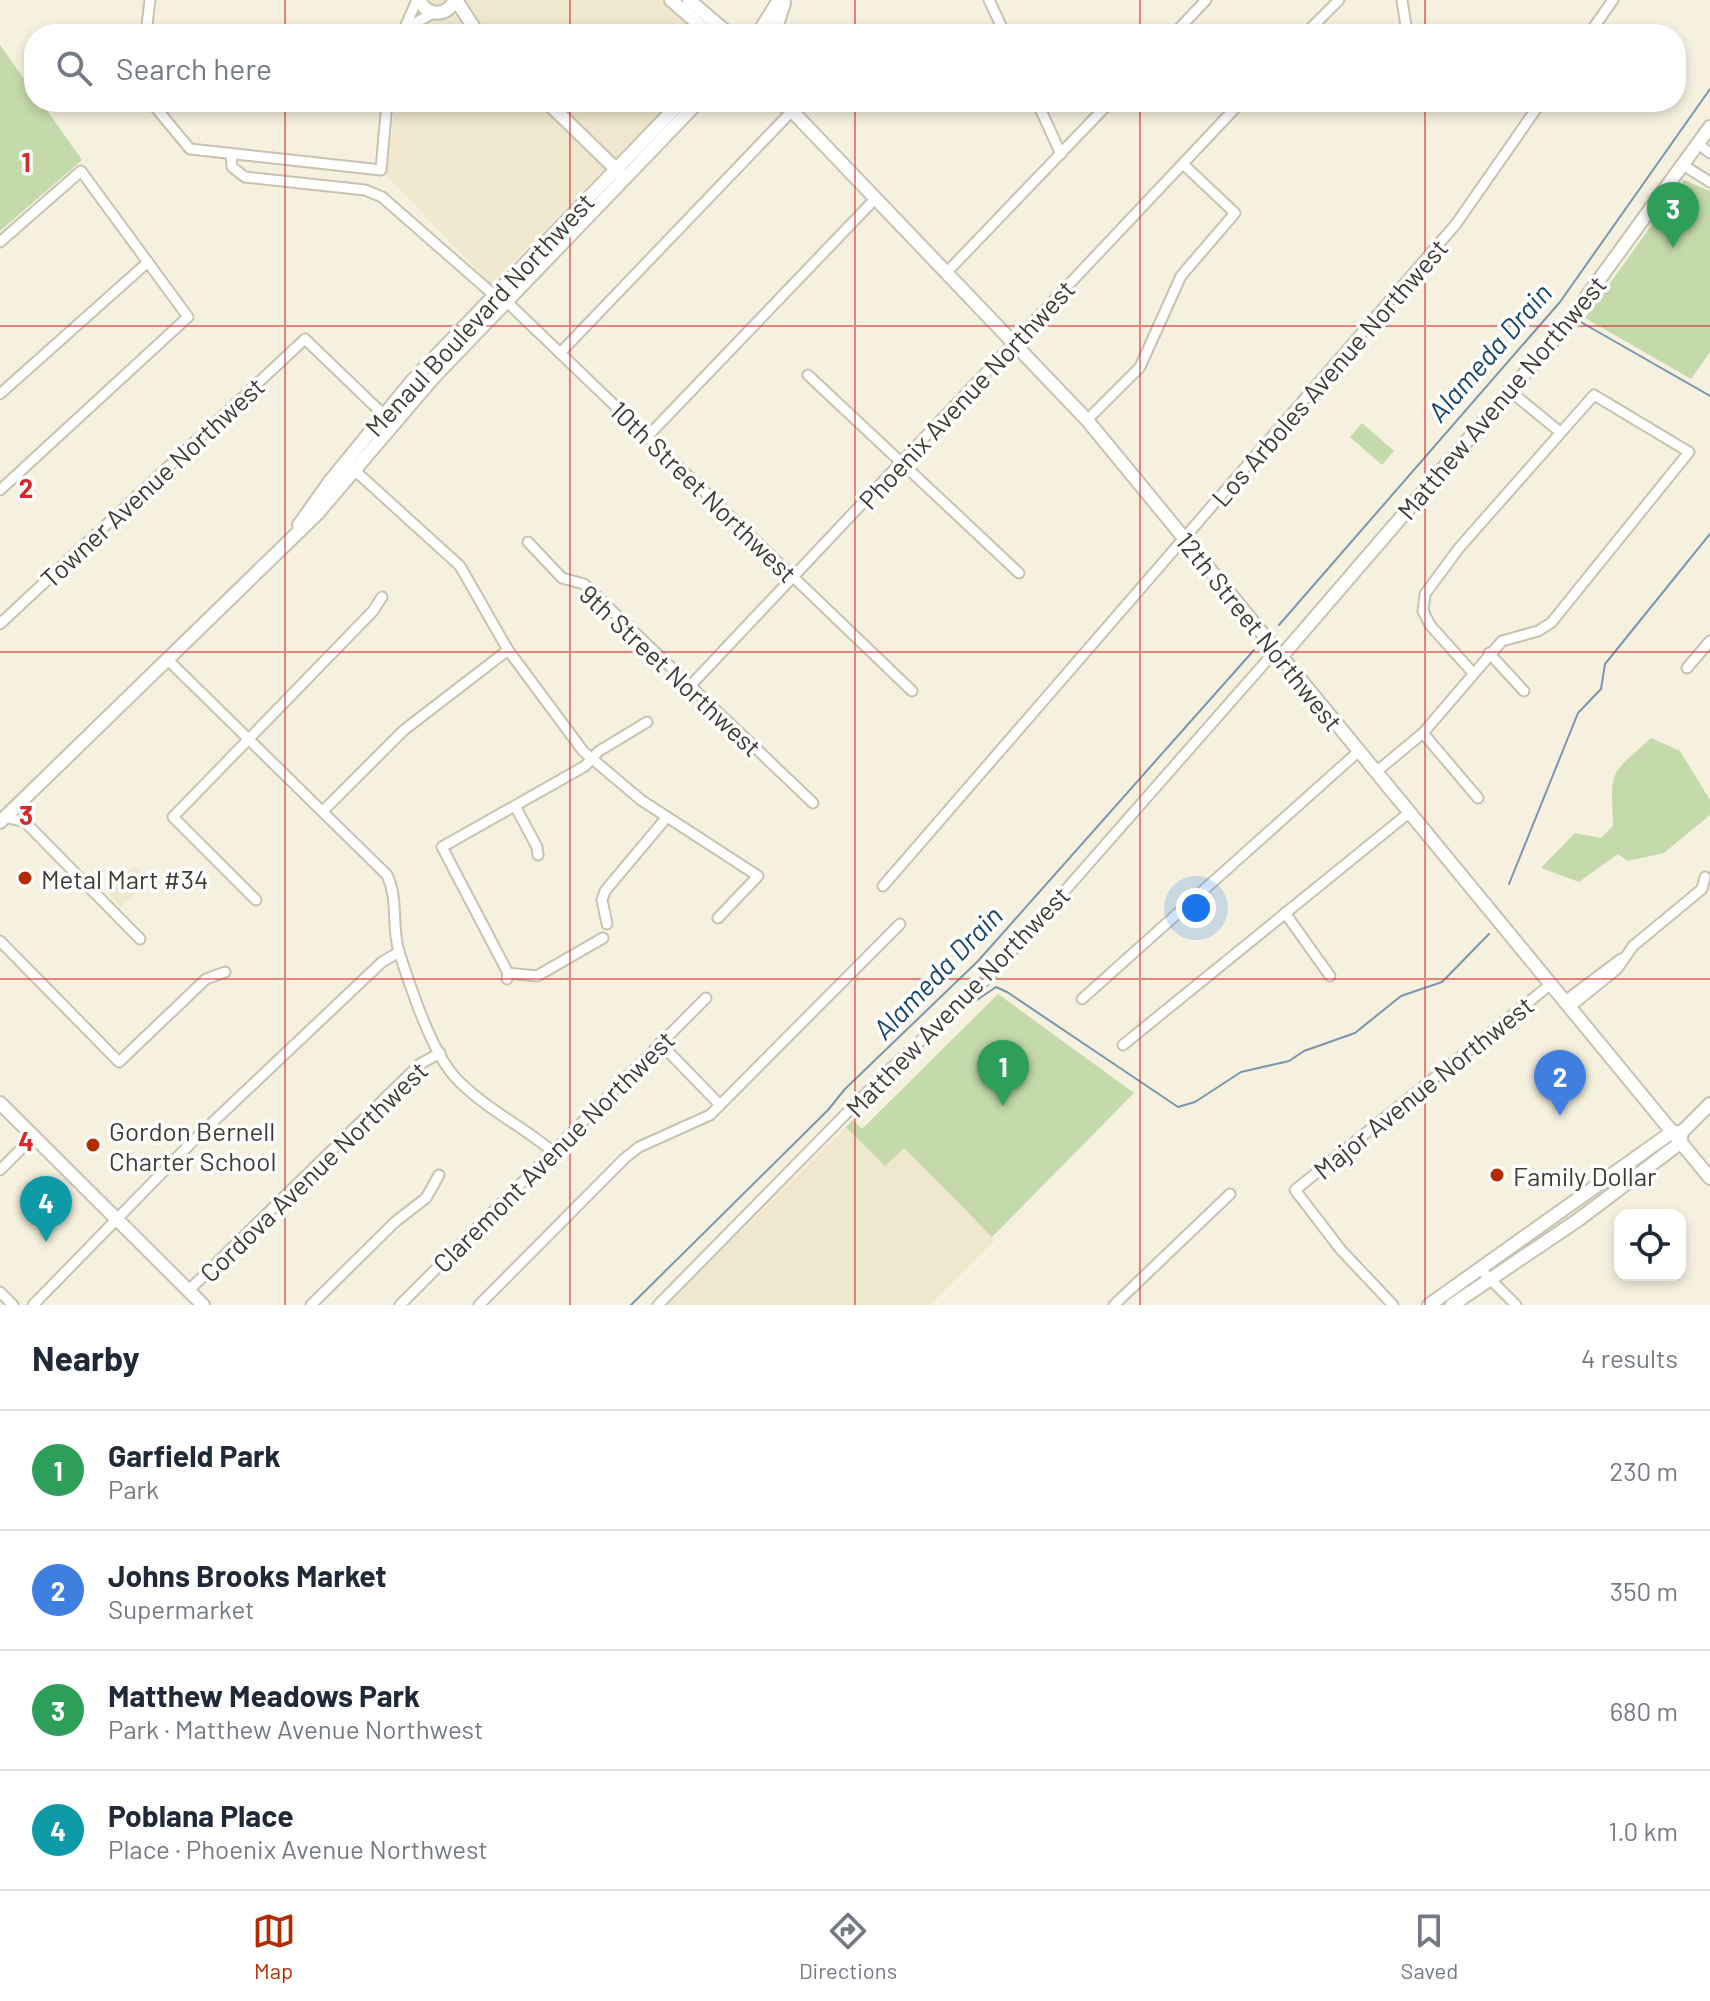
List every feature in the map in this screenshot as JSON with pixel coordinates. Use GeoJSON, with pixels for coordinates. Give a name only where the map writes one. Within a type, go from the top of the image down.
{"type":"FeatureCollection","features":[{"type":"Feature","properties":{"kind":"main road"},"geometry":{"type":"LineString","coordinates":[[418,0],[460,24]]}},
{"type":"Feature","properties":{"kind":"main road"},"geometry":{"type":"LineString","coordinates":[[438,13],[455,0],[471,24]]}},
{"type":"Feature","properties":{"kind":"main road"},"geometry":{"type":"LineString","coordinates":[[671,0],[699,24]]}},
{"type":"Feature","properties":{"kind":"main road"},"geometry":{"type":"LineString","coordinates":[[689,0],[717,24]]}},
{"type":"Feature","properties":{"kind":"main road"},"geometry":{"type":"LineString","coordinates":[[765,24],[781,0]]}},
{"type":"Feature","properties":{"kind":"main road"},"geometry":{"type":"LineString","coordinates":[[776,24],[781,0]]}},
{"type":"Feature","properties":{"kind":"main road"},"geometry":{"type":"LineString","coordinates":[[557,112],[619,172],[687,112]]}},
{"type":"Feature","properties":{"kind":"main road","name":"Menaul Boulevard Northwest"},"geometry":{"type":"LineString","coordinates":[[1,817],[169,661],[292,538],[388,419],[672,112]]}},
{"type":"Feature","properties":{"kind":"main road","name":"12th Street Northwest"},"geometry":{"type":"LineString","coordinates":[[792,112],[948,271],[1087,420],[1710,1178]]}},
{"type":"Feature","properties":{"kind":"main road","name":"Matthew Avenue Northwest"},"geometry":{"type":"LineString","coordinates":[[1278,654],[1582,306],[1710,127]]}},
{"type":"Feature","properties":{"kind":"main road"},"geometry":{"type":"LineString","coordinates":[[0,1103],[203,1305]]}},
{"type":"Feature","properties":{"kind":"main road"},"geometry":{"type":"LineString","coordinates":[[1429,1305],[1578,1220],[1678,1136],[1710,1104]]}},
{"type":"Feature","properties":{"kind":"main road"},"geometry":{"type":"LineString","coordinates":[[1452,1305],[1485,1273]]}},
{"type":"Feature","properties":{"kind":"street"},"geometry":{"type":"LineString","coordinates":[[147,24],[150,0]]}},
{"type":"Feature","properties":{"kind":"street"},"geometry":{"type":"LineString","coordinates":[[406,24],[418,0]]}},
{"type":"Feature","properties":{"kind":"street"},"geometry":{"type":"LineString","coordinates":[[989,0],[1000,24]]}},
{"type":"Feature","properties":{"kind":"street"},"geometry":{"type":"LineString","coordinates":[[1183,24],[1206,0]]}},
{"type":"Feature","properties":{"kind":"street"},"geometry":{"type":"LineString","coordinates":[[1315,24],[1339,0]]}},
{"type":"Feature","properties":{"kind":"street"},"geometry":{"type":"LineString","coordinates":[[1402,0],[1406,24]]}},
{"type":"Feature","properties":{"kind":"street"},"geometry":{"type":"LineString","coordinates":[[1596,24],[1613,0]]}},
{"type":"Feature","properties":{"kind":"street"},"geometry":{"type":"LineString","coordinates":[[418,24],[438,13]]}},
{"type":"Feature","properties":{"kind":"street"},"geometry":{"type":"LineString","coordinates":[[158,112],[185,148],[381,170],[386,112]]}},
{"type":"Feature","properties":{"kind":"street"},"geometry":{"type":"LineString","coordinates":[[560,353],[779,112]]}},
{"type":"Feature","properties":{"kind":"street"},"geometry":{"type":"LineString","coordinates":[[1042,112],[1061,154]]}},
{"type":"Feature","properties":{"kind":"street"},"geometry":{"type":"LineString","coordinates":[[948,271],[1101,112]]}},
{"type":"Feature","properties":{"kind":"street","name":"Phoenix Avenue Northwest"},"geometry":{"type":"LineString","coordinates":[[690,686],[1232,112]]}},
{"type":"Feature","properties":{"kind":"street","name":"Los Arboles Avenue Northwest"},"geometry":{"type":"LineString","coordinates":[[883,886],[1456,224],[1534,112]]}},
{"type":"Feature","properties":{"kind":"street"},"geometry":{"type":"LineString","coordinates":[[1698,144],[1710,153]]}},
{"type":"Feature","properties":{"kind":"street","name":"10th Street Northwest"},"geometry":{"type":"LineString","coordinates":[[231,154],[232,167],[245,177],[374,192],[560,353],[912,691]]}},
{"type":"Feature","properties":{"kind":"street"},"geometry":{"type":"LineString","coordinates":[[1087,420],[1140,367],[1181,276],[1235,213],[1183,164]]}},
{"type":"Feature","properties":{"kind":"street"},"geometry":{"type":"LineString","coordinates":[[1683,165],[1710,182]]}},
{"type":"Feature","properties":{"kind":"street"},"geometry":{"type":"LineString","coordinates":[[0,242],[81,171],[188,317],[0,490]]}},
{"type":"Feature","properties":{"kind":"street"},"geometry":{"type":"LineString","coordinates":[[647,437],[876,198]]}},
{"type":"Feature","properties":{"kind":"street"},"geometry":{"type":"LineString","coordinates":[[0,394],[148,262]]}},
{"type":"Feature","properties":{"kind":"street","name":"Towner Avenue Northwest"},"geometry":{"type":"LineString","coordinates":[[0,624],[305,339],[388,419]]}},
{"type":"Feature","properties":{"kind":"street"},"geometry":{"type":"LineString","coordinates":[[808,375],[1019,573]]}},
{"type":"Feature","properties":{"kind":"street"},"geometry":{"type":"LineString","coordinates":[[1510,391],[1560,432]]}},
{"type":"Feature","properties":{"kind":"street"},"geometry":{"type":"LineString","coordinates":[[1376,772],[1423,733],[1502,641],[1538,631],[1551,623],[1689,452],[1594,395],[1459,548],[1425,594],[1423,611],[1430,625],[1473,673]]}},
{"type":"Feature","properties":{"kind":"street"},"geometry":{"type":"LineString","coordinates":[[350,466],[460,566],[508,650],[592,759],[667,817],[758,876],[718,918]]}},
{"type":"Feature","properties":{"kind":"street","name":"9th Street Northwest"},"geometry":{"type":"LineString","coordinates":[[528,542],[562,578],[584,584],[813,803]]}},
{"type":"Feature","properties":{"kind":"street"},"geometry":{"type":"LineString","coordinates":[[256,900],[173,817],[373,611],[382,597]]}},
{"type":"Feature","properties":{"kind":"street"},"geometry":{"type":"LineString","coordinates":[[1687,668],[1710,641]]}},
{"type":"Feature","properties":{"kind":"street"},"geometry":{"type":"LineString","coordinates":[[324,810],[404,730],[508,650]]}},
{"type":"Feature","properties":{"kind":"street"},"geometry":{"type":"LineString","coordinates":[[1489,653],[1524,691]]}},
{"type":"Feature","properties":{"kind":"street","name":"Matthew Avenue Northwest"},"geometry":{"type":"LineString","coordinates":[[658,1305],[888,1071],[991,975],[1278,654]]}},
{"type":"Feature","properties":{"kind":"street"},"geometry":{"type":"LineString","coordinates":[[169,661],[387,875],[396,903],[394,930],[399,952],[440,1053],[462,1084],[552,1151]]}},
{"type":"Feature","properties":{"kind":"street"},"geometry":{"type":"LineString","coordinates":[[603,938],[537,976],[508,976],[442,847],[585,766],[599,751],[647,722]]}},
{"type":"Feature","properties":{"kind":"street"},"geometry":{"type":"LineString","coordinates":[[1423,733],[1478,798]]}},
{"type":"Feature","properties":{"kind":"street"},"geometry":{"type":"LineString","coordinates":[[1082,999],[1359,751]]}},
{"type":"Feature","properties":{"kind":"street"},"geometry":{"type":"LineString","coordinates":[[515,806],[537,847],[538,855]]}},
{"type":"Feature","properties":{"kind":"street"},"geometry":{"type":"LineString","coordinates":[[1123,1045],[1410,812]]}},
{"type":"Feature","properties":{"kind":"street"},"geometry":{"type":"LineString","coordinates":[[1,817],[25,822],[140,939]]}},
{"type":"Feature","properties":{"kind":"street"},"geometry":{"type":"LineString","coordinates":[[607,924],[602,900],[605,891],[667,817]]}},
{"type":"Feature","properties":{"kind":"street"},"geometry":{"type":"LineString","coordinates":[[1567,1004],[1610,964],[1625,958],[1633,946],[1702,889],[1705,877]]}},
{"type":"Feature","properties":{"kind":"street"},"geometry":{"type":"LineString","coordinates":[[1285,913],[1330,976]]}},
{"type":"Feature","properties":{"kind":"street"},"geometry":{"type":"LineString","coordinates":[[479,1305],[625,1158],[639,1147],[696,1124],[720,1105],[900,924]]}},
{"type":"Feature","properties":{"kind":"street"},"geometry":{"type":"LineString","coordinates":[[0,941],[119,1062],[206,979],[225,972]]}},
{"type":"Feature","properties":{"kind":"street"},"geometry":{"type":"LineString","coordinates":[[33,1305],[116,1218],[295,1043],[382,962],[399,952]]}},
{"type":"Feature","properties":{"kind":"street","name":"Major Avenue Northwest"},"geometry":{"type":"LineString","coordinates":[[1393,1305],[1341,1250],[1295,1190],[1551,984]]}},
{"type":"Feature","properties":{"kind":"street","name":"Claremont Avenue Northwest"},"geometry":{"type":"LineString","coordinates":[[400,1305],[706,998]]}},
{"type":"Feature","properties":{"kind":"street"},"geometry":{"type":"LineString","coordinates":[[660,1043],[720,1105]]}},
{"type":"Feature","properties":{"kind":"street","name":"Cordova Avenue Northwest"},"geometry":{"type":"LineString","coordinates":[[188,1291],[420,1064],[440,1053]]}},
{"type":"Feature","properties":{"kind":"street"},"geometry":{"type":"LineString","coordinates":[[0,1170],[34,1136]]}},
{"type":"Feature","properties":{"kind":"street"},"geometry":{"type":"LineString","coordinates":[[311,1305],[395,1222],[426,1198],[439,1175]]}},
{"type":"Feature","properties":{"kind":"street"},"geometry":{"type":"LineString","coordinates":[[1114,1305],[1230,1194]]}},
{"type":"Feature","properties":{"kind":"street"},"geometry":{"type":"LineString","coordinates":[[1485,1273],[1516,1305]]}},
{"type":"Feature","properties":{"kind":"street"},"geometry":{"type":"LineString","coordinates":[[0,1292],[13,1305]]}},
{"type":"Feature","properties":{"kind":"shaded area"},"geometry":{"type":"Polygon","coordinates":[[[414,0],[664,0],[689,24],[410,24],[414,0]]]}},
{"type":"Feature","properties":{"kind":"shaded area"},"geometry":{"type":"Polygon","coordinates":[[[394,112],[661,112],[491,284],[384,174],[394,112]]]}},
{"type":"Feature","properties":{"kind":"shaded area"},"geometry":{"type":"Polygon","coordinates":[[[134,866],[149,881],[121,907],[107,892],[134,866]]]}},
{"type":"Feature","properties":{"kind":"shaded area"},"geometry":{"type":"Polygon","coordinates":[[[847,1126],[884,1164],[902,1147],[995,1240],[930,1305],[666,1305],[847,1126]]]}},
{"type":"Feature","properties":{"kind":"green space"},"geometry":{"type":"Polygon","coordinates":[[[0,45],[24,79],[24,112],[48,112],[82,160],[0,231],[0,45]]]}},
{"type":"Feature","properties":{"kind":"green space"},"geometry":{"type":"Polygon","coordinates":[[[1684,180],[1710,191],[1710,352],[1691,379],[1585,318],[1684,180]]]}},
{"type":"Feature","properties":{"kind":"green space"},"geometry":{"type":"Polygon","coordinates":[[[1362,423],[1394,451],[1382,465],[1350,437],[1362,423]]]}},
{"type":"Feature","properties":{"kind":"green space"},"geometry":{"type":"Polygon","coordinates":[[[1651,738],[1680,751],[1710,800],[1710,815],[1664,853],[1628,861],[1618,854],[1579,882],[1541,868],[1575,833],[1601,838],[1613,826],[1615,775],[1651,738]]]}},
{"type":"Feature","properties":{"kind":"green space"},"geometry":{"type":"Polygon","coordinates":[[[998,994],[1134,1093],[992,1237],[904,1148],[885,1166],[846,1127],[853,1120],[862,1129],[998,994]]]}},
{"type":"Feature","properties":{"kind":"waterway","name":"Alameda Drain"},"geometry":{"type":"LineString","coordinates":[[1279,625],[1560,302],[1710,89]]}},
{"type":"Feature","properties":{"kind":"waterway"},"geometry":{"type":"LineString","coordinates":[[1579,321],[1710,396]]}},
{"type":"Feature","properties":{"kind":"waterway"},"geometry":{"type":"LineString","coordinates":[[1509,884],[1578,713],[1601,689],[1605,664],[1710,534]]}},
{"type":"Feature","properties":{"kind":"waterway","name":"Alameda Drain"},"geometry":{"type":"LineString","coordinates":[[631,1305],[828,1110],[845,1089],[978,961],[1254,650]]}},
{"type":"Feature","properties":{"kind":"waterway"},"geometry":{"type":"LineString","coordinates":[[977,1000],[996,987],[1007,992],[1178,1107],[1195,1102],[1241,1072],[1289,1061],[1304,1051],[1355,1033],[1401,996],[1442,982],[1489,934]]}},
{"type":"Feature","properties":{"kind":"place","name":"Matthew Meadows Park"},"geometry":{"type":"Point","coordinates":[1673,248]}},
{"type":"Feature","properties":{"kind":"place","name":"Metal Mart #34"},"geometry":{"type":"Point","coordinates":[25,878]}},
{"type":"Feature","properties":{"kind":"place","name":"Garfield Park"},"geometry":{"type":"Point","coordinates":[1003,1106]}},
{"type":"Feature","properties":{"kind":"place","name":"Johns Brooks Market"},"geometry":{"type":"Point","coordinates":[1560,1116]}},
{"type":"Feature","properties":{"kind":"place","name":"Gordon Bernell Charter School"},"geometry":{"type":"Point","coordinates":[93,1145]}},
{"type":"Feature","properties":{"kind":"place","name":"Family Dollar"},"geometry":{"type":"Point","coordinates":[1497,1175]}},
{"type":"Feature","properties":{"kind":"place","name":"Poblana Place"},"geometry":{"type":"Point","coordinates":[46,1242]}}]}
